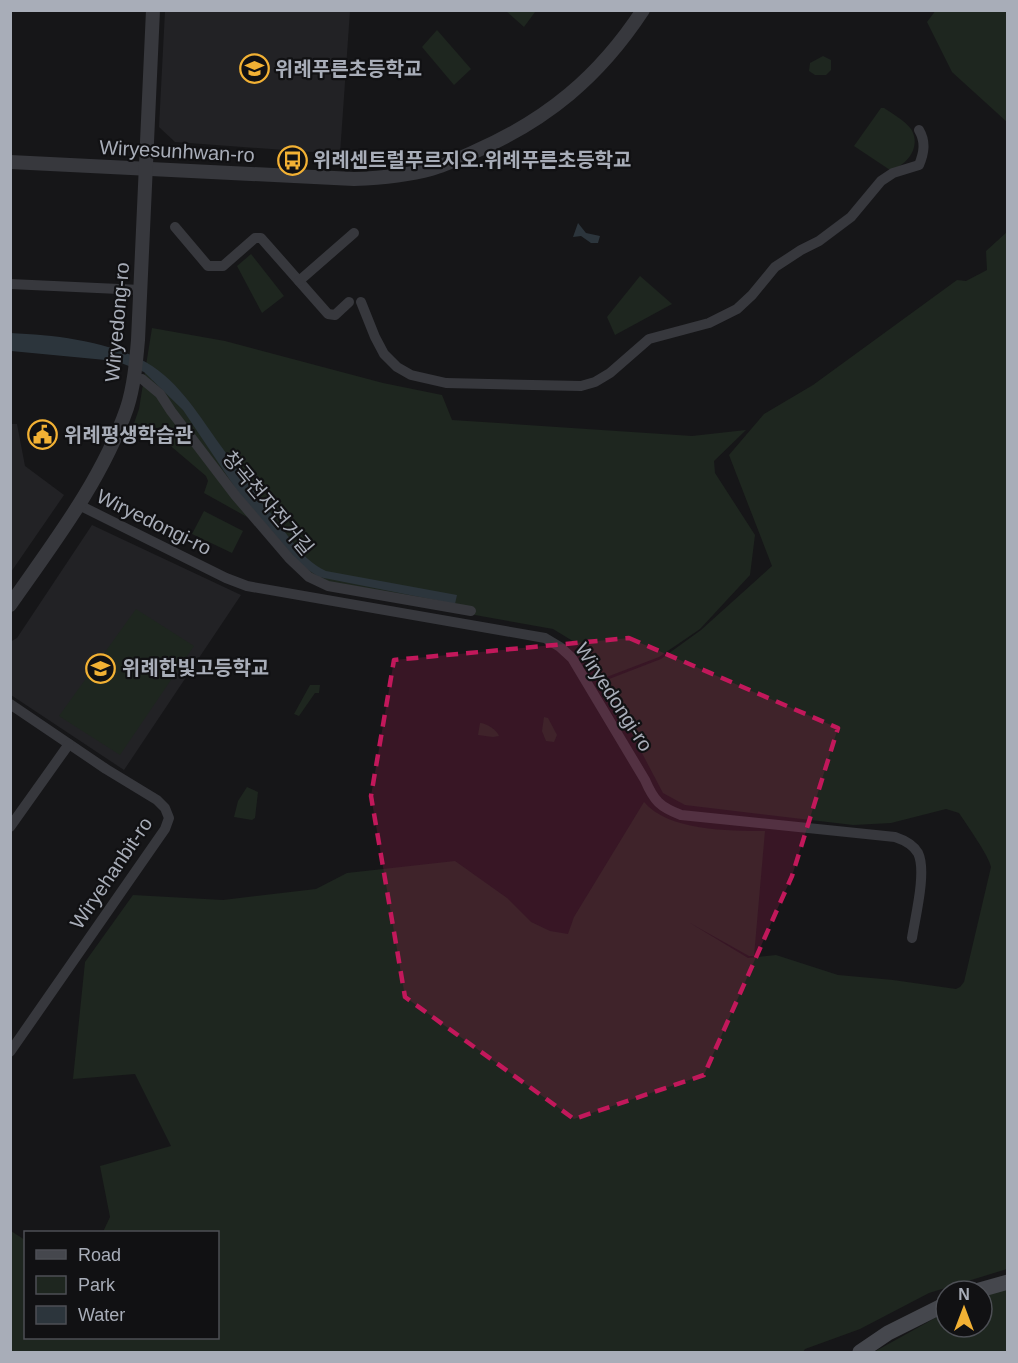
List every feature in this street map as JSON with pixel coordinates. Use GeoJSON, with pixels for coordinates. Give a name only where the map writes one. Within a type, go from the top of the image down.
{"type":"FeatureCollection","features":[{"type":"Feature","properties":{"kind":"main road"},"geometry":{"type":"LineString","coordinates":[[860,1353],[888,1333],[934,1310]]}},
{"type":"Feature","properties":{"kind":"street","name":"Wiryedong-ro"},"geometry":{"type":"LineString","coordinates":[[10,605],[79,505],[109,451],[130,396],[136,364],[141,290],[153,10]]}},
{"type":"Feature","properties":{"kind":"street","name":"Wiryesunhwan-ro"},"geometry":{"type":"LineString","coordinates":[[10,162],[354,179],[393,177],[431,169],[496,142],[564,100],[608,59],[643,10]]}},
{"type":"Feature","properties":{"kind":"street"},"geometry":{"type":"LineString","coordinates":[[361,302],[384,354],[397,367],[411,375],[446,383],[571,387],[595,382],[623,364],[650,339],[709,323],[737,309],[775,267],[819,241],[851,217],[882,181],[893,173],[919,165],[924,146],[919,130]]}},
{"type":"Feature","properties":{"kind":"street"},"geometry":{"type":"LineString","coordinates":[[175,227],[208,267],[223,267],[255,238],[261,238],[328,314],[335,315],[349,302]]}},
{"type":"Feature","properties":{"kind":"street"},"geometry":{"type":"LineString","coordinates":[[298,281],[354,233]]}},
{"type":"Feature","properties":{"kind":"street"},"geometry":{"type":"LineString","coordinates":[[10,285],[141,290]]}},
{"type":"Feature","properties":{"kind":"street","name":"창곡천자전거길"},"geometry":{"type":"LineString","coordinates":[[142,379],[160,394],[235,495],[309,578],[328,586],[471,611]]}},
{"type":"Feature","properties":{"kind":"street","name":"Wiryedongi-ro"},"geometry":{"type":"LineString","coordinates":[[79,505],[226,578],[247,585],[545,638],[572,658],[645,780],[652,798],[665,809],[681,815],[895,837],[908,842],[918,853],[922,870],[912,938]]}},
{"type":"Feature","properties":{"kind":"street","name":"Wiryehanbit-ro"},"geometry":{"type":"LineString","coordinates":[[10,704],[157,800],[165,808],[169,818],[165,830],[10,1052]]}},
{"type":"Feature","properties":{"kind":"street"},"geometry":{"type":"LineString","coordinates":[[10,827],[69,744]]}},
{"type":"Feature","properties":{"kind":"highlighted area"},"geometry":{"type":"Polygon","coordinates":[[[629,638],[838,728],[792,876],[704,1075],[574,1119],[405,997],[371,796],[394,660],[629,638]]]}},
{"type":"Feature","properties":{"kind":"shaded area","name":"위례푸른초등학교"},"geometry":{"type":"Polygon","coordinates":[[[165,11],[350,11],[340,154],[175,142],[159,127],[165,11]]]}},
{"type":"Feature","properties":{"kind":"shaded area"},"geometry":{"type":"Polygon","coordinates":[[[11,424],[17,424],[25,466],[64,495],[11,572],[11,424]]]}},
{"type":"Feature","properties":{"kind":"shaded area","name":"위례한빛고등학교"},"geometry":{"type":"Polygon","coordinates":[[[92,525],[241,595],[124,770],[11,695],[10,642],[17,638],[92,525]]]}},
{"type":"Feature","properties":{"kind":"green space"},"geometry":{"type":"Polygon","coordinates":[[[936,10],[1007,11],[1007,122],[952,72],[927,22],[936,10]]]}},
{"type":"Feature","properties":{"kind":"green space"},"geometry":{"type":"Polygon","coordinates":[[[506,11],[533,11],[535,12],[524,27],[506,11]]]}},
{"type":"Feature","properties":{"kind":"green space"},"geometry":{"type":"Polygon","coordinates":[[[437,30],[471,69],[454,85],[422,47],[437,30]]]}},
{"type":"Feature","properties":{"kind":"green space"},"geometry":{"type":"Polygon","coordinates":[[[823,56],[831,60],[831,70],[826,75],[815,75],[809,71],[810,63],[823,56]]]}},
{"type":"Feature","properties":{"kind":"green space"},"geometry":{"type":"Polygon","coordinates":[[[881,108],[898,117],[914,135],[914,148],[907,160],[890,170],[854,146],[881,108]]]}},
{"type":"Feature","properties":{"kind":"green space"},"geometry":{"type":"Polygon","coordinates":[[[1007,232],[1007,1269],[974,1279],[934,1279],[934,1291],[860,1329],[805,1349],[803,1352],[11,1352],[11,1231],[24,1239],[24,1339],[219,1339],[219,1231],[103,1231],[110,1217],[100,1166],[171,1146],[135,1074],[73,1079],[85,962],[133,895],[223,900],[316,889],[347,873],[455,861],[507,898],[531,922],[550,931],[568,934],[574,917],[644,802],[655,812],[684,824],[735,831],[765,831],[754,956],[749,956],[690,923],[748,958],[776,955],[838,975],[956,989],[960,987],[964,982],[991,867],[982,848],[959,813],[946,809],[891,823],[853,825],[685,805],[663,793],[604,681],[661,659],[701,630],[772,566],[729,455],[764,414],[813,385],[957,280],[966,281],[987,270],[986,251],[1007,232]]]}},
{"type":"Feature","properties":{"kind":"green space"},"geometry":{"type":"Polygon","coordinates":[[[251,254],[284,296],[262,313],[237,266],[251,254]]]}},
{"type":"Feature","properties":{"kind":"green space"},"geometry":{"type":"Polygon","coordinates":[[[640,276],[672,304],[615,335],[607,317],[640,276]]]}},
{"type":"Feature","properties":{"kind":"green space"},"geometry":{"type":"Polygon","coordinates":[[[152,328],[225,341],[383,383],[442,395],[452,420],[692,436],[746,430],[714,461],[715,473],[755,535],[750,575],[700,629],[659,657],[604,678],[576,643],[553,629],[323,588],[256,522],[204,493],[208,481],[206,476],[153,431],[132,429],[139,409],[152,328]]]}},
{"type":"Feature","properties":{"kind":"green space"},"geometry":{"type":"Polygon","coordinates":[[[204,511],[243,531],[232,553],[192,534],[204,511]]]}},
{"type":"Feature","properties":{"kind":"green space"},"geometry":{"type":"Polygon","coordinates":[[[136,609],[194,646],[120,755],[59,716],[136,609]]]}},
{"type":"Feature","properties":{"kind":"green space"},"geometry":{"type":"Polygon","coordinates":[[[310,685],[320,685],[319,693],[315,693],[299,716],[294,714],[310,685]]]}},
{"type":"Feature","properties":{"kind":"green space"},"geometry":{"type":"Polygon","coordinates":[[[544,717],[548,718],[557,735],[554,742],[546,741],[542,731],[544,717]]]}},
{"type":"Feature","properties":{"kind":"green space"},"geometry":{"type":"Polygon","coordinates":[[[480,723],[491,727],[499,736],[478,735],[480,723]]]}},
{"type":"Feature","properties":{"kind":"green space"},"geometry":{"type":"Polygon","coordinates":[[[247,787],[258,792],[255,818],[252,820],[234,817],[238,801],[247,787]]]}},
{"type":"Feature","properties":{"kind":"green space"},"geometry":{"type":"Polygon","coordinates":[[[1007,1289],[1007,1352],[874,1352],[934,1319],[934,1339],[994,1339],[994,1293],[1007,1289]]]}},
{"type":"Feature","properties":{"kind":"water"},"geometry":{"type":"Polygon","coordinates":[[[578,223],[586,233],[600,236],[598,243],[591,243],[581,236],[573,237],[578,223]]]}},
{"type":"Feature","properties":{"kind":"water"},"geometry":{"type":"Polygon","coordinates":[[[10,333],[60,337],[93,343],[125,353],[153,366],[184,396],[290,539],[310,561],[326,571],[457,595],[455,604],[319,577],[302,566],[238,492],[183,410],[144,372],[116,361],[11,351],[10,333]]]}},
{"type":"Feature","properties":{"kind":"place","name":"위례푸른초등학교"},"geometry":{"type":"Point","coordinates":[254,69]}},
{"type":"Feature","properties":{"kind":"place","name":"위례센트럴푸르지오.위례푸른초등학교"},"geometry":{"type":"Point","coordinates":[292,160]}},
{"type":"Feature","properties":{"kind":"place","name":"위례평생학습관"},"geometry":{"type":"Point","coordinates":[43,435]}},
{"type":"Feature","properties":{"kind":"place","name":"위례한빛고등학교"},"geometry":{"type":"Point","coordinates":[101,668]}}]}
